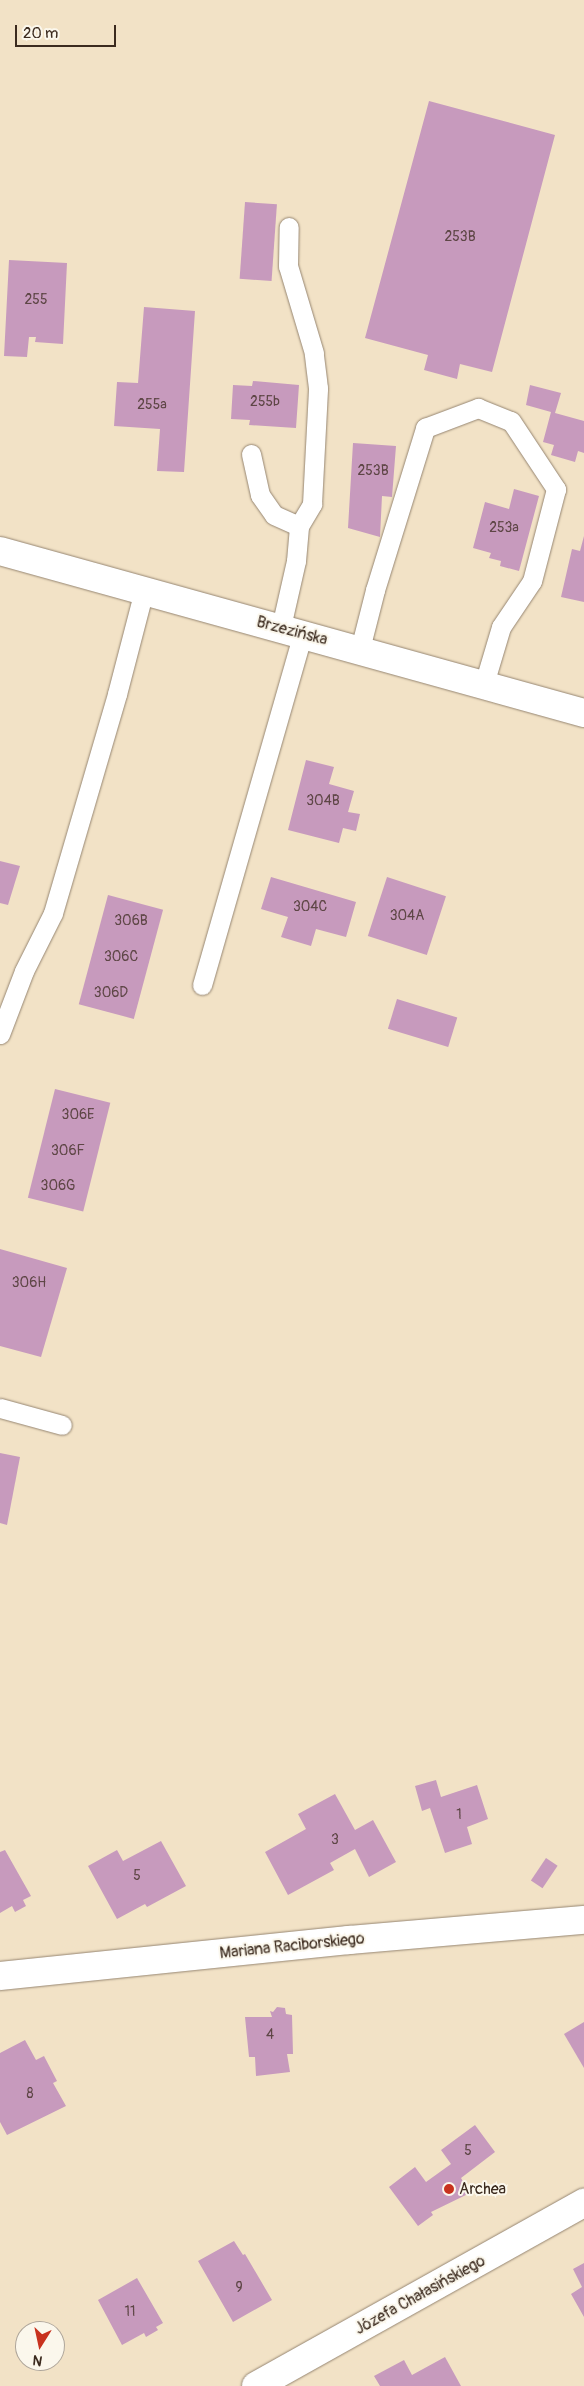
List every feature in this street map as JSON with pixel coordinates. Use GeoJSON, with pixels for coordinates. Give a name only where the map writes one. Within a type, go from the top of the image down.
{"type":"FeatureCollection","features":[{"type":"Feature","properties":{"kind":"street","name":"Brzezińska"},"geometry":{"type":"LineString","coordinates":[[0,551],[292,630],[584,713]]}},
{"type":"Feature","properties":{"kind":"street","name":"Mariana Raciborskiego"},"geometry":{"type":"LineString","coordinates":[[0,1976],[349,1940],[584,1920]]}},
{"type":"Feature","properties":{"kind":"street","name":"Józefa Chałasińskiego"},"geometry":{"type":"LineString","coordinates":[[256,2386],[584,2203]]}},
{"type":"Feature","properties":{"kind":"lane"},"geometry":{"type":"LineString","coordinates":[[202,985],[292,630],[299,526],[312,504],[318,388],[314,353],[288,266],[289,227]]}},
{"type":"Feature","properties":{"kind":"lane"},"geometry":{"type":"LineString","coordinates":[[360,649],[378,581],[425,428],[478,408],[511,421],[556,489],[532,581],[501,627],[484,684]]}},
{"type":"Feature","properties":{"kind":"lane"},"geometry":{"type":"LineString","coordinates":[[251,454],[260,495],[274,515],[299,526]]}},
{"type":"Feature","properties":{"kind":"lane"},"geometry":{"type":"LineString","coordinates":[[0,1034],[24,971],[52,912],[117,694],[144,590]]}},
{"type":"Feature","properties":{"kind":"lane"},"geometry":{"type":"LineString","coordinates":[[0,1408],[62,1425]]}},
{"type":"Feature","properties":{"kind":"building"},"geometry":{"type":"Polygon","coordinates":[[[429,101],[555,135],[492,372],[460,364],[457,379],[424,370],[428,355],[365,338],[429,101]]]}},
{"type":"Feature","properties":{"kind":"building"},"geometry":{"type":"Polygon","coordinates":[[[245,202],[277,204],[272,281],[240,279],[245,202]]]}},
{"type":"Feature","properties":{"kind":"building"},"geometry":{"type":"Polygon","coordinates":[[[9,260],[67,263],[63,344],[35,342],[36,337],[29,337],[27,357],[4,356],[9,260]]]}},
{"type":"Feature","properties":{"kind":"building"},"geometry":{"type":"Polygon","coordinates":[[[144,307],[195,311],[184,472],[157,471],[160,429],[114,426],[117,382],[138,383],[144,307]]]}},
{"type":"Feature","properties":{"kind":"building"},"geometry":{"type":"Polygon","coordinates":[[[253,381],[299,385],[296,428],[249,425],[250,420],[231,419],[233,385],[252,386],[253,381]]]}},
{"type":"Feature","properties":{"kind":"building"},"geometry":{"type":"Polygon","coordinates":[[[530,385],[561,393],[555,413],[584,421],[584,453],[578,451],[575,462],[551,455],[554,445],[543,442],[551,412],[526,405],[530,385]]]}},
{"type":"Feature","properties":{"kind":"building"},"geometry":{"type":"Polygon","coordinates":[[[353,443],[396,446],[392,497],[382,496],[380,537],[348,528],[353,443]]]}},
{"type":"Feature","properties":{"kind":"building"},"geometry":{"type":"Polygon","coordinates":[[[514,489],[539,496],[519,571],[500,566],[501,561],[489,558],[491,553],[473,548],[485,502],[509,509],[514,489]]]}},
{"type":"Feature","properties":{"kind":"building"},"geometry":{"type":"Polygon","coordinates":[[[584,536],[584,602],[561,597],[572,549],[580,551],[584,536]]]}},
{"type":"Feature","properties":{"kind":"building"},"geometry":{"type":"Polygon","coordinates":[[[306,760],[334,767],[329,784],[354,791],[348,812],[360,814],[356,831],[343,828],[339,843],[288,830],[306,760]]]}},
{"type":"Feature","properties":{"kind":"building"},"geometry":{"type":"Polygon","coordinates":[[[0,861],[20,866],[8,905],[0,903],[0,861]]]}},
{"type":"Feature","properties":{"kind":"building"},"geometry":{"type":"Polygon","coordinates":[[[271,877],[356,902],[346,937],[316,929],[311,946],[281,937],[288,917],[261,909],[271,877]]]}},
{"type":"Feature","properties":{"kind":"building"},"geometry":{"type":"Polygon","coordinates":[[[387,877],[446,896],[427,955],[368,936],[387,877]]]}},
{"type":"Feature","properties":{"kind":"building"},"geometry":{"type":"Polygon","coordinates":[[[108,895],[163,910],[134,1019],[79,1004],[108,895]]]}},
{"type":"Feature","properties":{"kind":"building"},"geometry":{"type":"Polygon","coordinates":[[[397,999],[457,1017],[448,1047],[388,1029],[397,999]]]}},
{"type":"Feature","properties":{"kind":"building"},"geometry":{"type":"Polygon","coordinates":[[[55,1089],[110,1103],[83,1211],[28,1198],[55,1089]]]}},
{"type":"Feature","properties":{"kind":"building"},"geometry":{"type":"Polygon","coordinates":[[[0,1249],[67,1268],[41,1357],[0,1346],[0,1249]]]}},
{"type":"Feature","properties":{"kind":"building"},"geometry":{"type":"Polygon","coordinates":[[[0,1453],[20,1457],[7,1525],[0,1523],[0,1453]]]}},
{"type":"Feature","properties":{"kind":"building"},"geometry":{"type":"Polygon","coordinates":[[[436,1780],[441,1797],[477,1785],[488,1819],[467,1827],[472,1844],[445,1853],[430,1808],[422,1811],[415,1786],[436,1780]]]}},
{"type":"Feature","properties":{"kind":"building"},"geometry":{"type":"Polygon","coordinates":[[[335,1794],[355,1830],[373,1820],[396,1862],[369,1877],[355,1849],[330,1863],[334,1870],[288,1895],[265,1852],[306,1829],[298,1814],[335,1794]]]}},
{"type":"Feature","properties":{"kind":"building"},"geometry":{"type":"Polygon","coordinates":[[[161,1841],[186,1886],[147,1907],[145,1904],[117,1919],[88,1866],[117,1850],[123,1861],[161,1841]]]}},
{"type":"Feature","properties":{"kind":"building"},"geometry":{"type":"Polygon","coordinates":[[[5,1850],[31,1896],[23,1900],[26,1906],[15,1912],[12,1906],[0,1913],[0,1852],[5,1850]]]}},
{"type":"Feature","properties":{"kind":"building"},"geometry":{"type":"Polygon","coordinates":[[[546,1858],[558,1866],[543,1888],[531,1880],[546,1858]]]}},
{"type":"Feature","properties":{"kind":"building"},"geometry":{"type":"Polygon","coordinates":[[[277,2007],[285,2008],[286,2014],[292,2015],[293,2054],[287,2054],[290,2072],[256,2076],[255,2057],[249,2057],[245,2017],[272,2017],[270,2011],[273,2012],[277,2007]]]}},
{"type":"Feature","properties":{"kind":"building"},"geometry":{"type":"Polygon","coordinates":[[[584,2022],[584,2068],[564,2034],[584,2022]]]}},
{"type":"Feature","properties":{"kind":"building"},"geometry":{"type":"Polygon","coordinates":[[[25,2040],[36,2060],[44,2056],[57,2081],[53,2083],[66,2106],[7,2135],[0,2122],[0,2053],[25,2040]]]}},
{"type":"Feature","properties":{"kind":"building"},"geometry":{"type":"Polygon","coordinates":[[[475,2125],[495,2152],[461,2178],[470,2193],[431,2212],[433,2215],[418,2226],[389,2187],[415,2167],[426,2182],[451,2164],[441,2150],[475,2125]]]}},
{"type":"Feature","properties":{"kind":"building"},"geometry":{"type":"Polygon","coordinates":[[[234,2241],[243,2255],[245,2254],[272,2300],[233,2322],[198,2261],[234,2241]]]}},
{"type":"Feature","properties":{"kind":"building"},"geometry":{"type":"Polygon","coordinates":[[[584,2263],[584,2317],[571,2294],[582,2287],[573,2269],[584,2263]]]}},
{"type":"Feature","properties":{"kind":"building"},"geometry":{"type":"Polygon","coordinates":[[[137,2278],[163,2323],[156,2327],[158,2330],[146,2337],[144,2333],[122,2345],[98,2300],[137,2278]]]}},
{"type":"Feature","properties":{"kind":"building"},"geometry":{"type":"Polygon","coordinates":[[[445,2357],[461,2386],[380,2386],[374,2376],[404,2360],[412,2375],[445,2357]]]}},
{"type":"Feature","properties":{"kind":"place","name":"Archea"},"geometry":{"type":"Point","coordinates":[449,2189]}}]}
